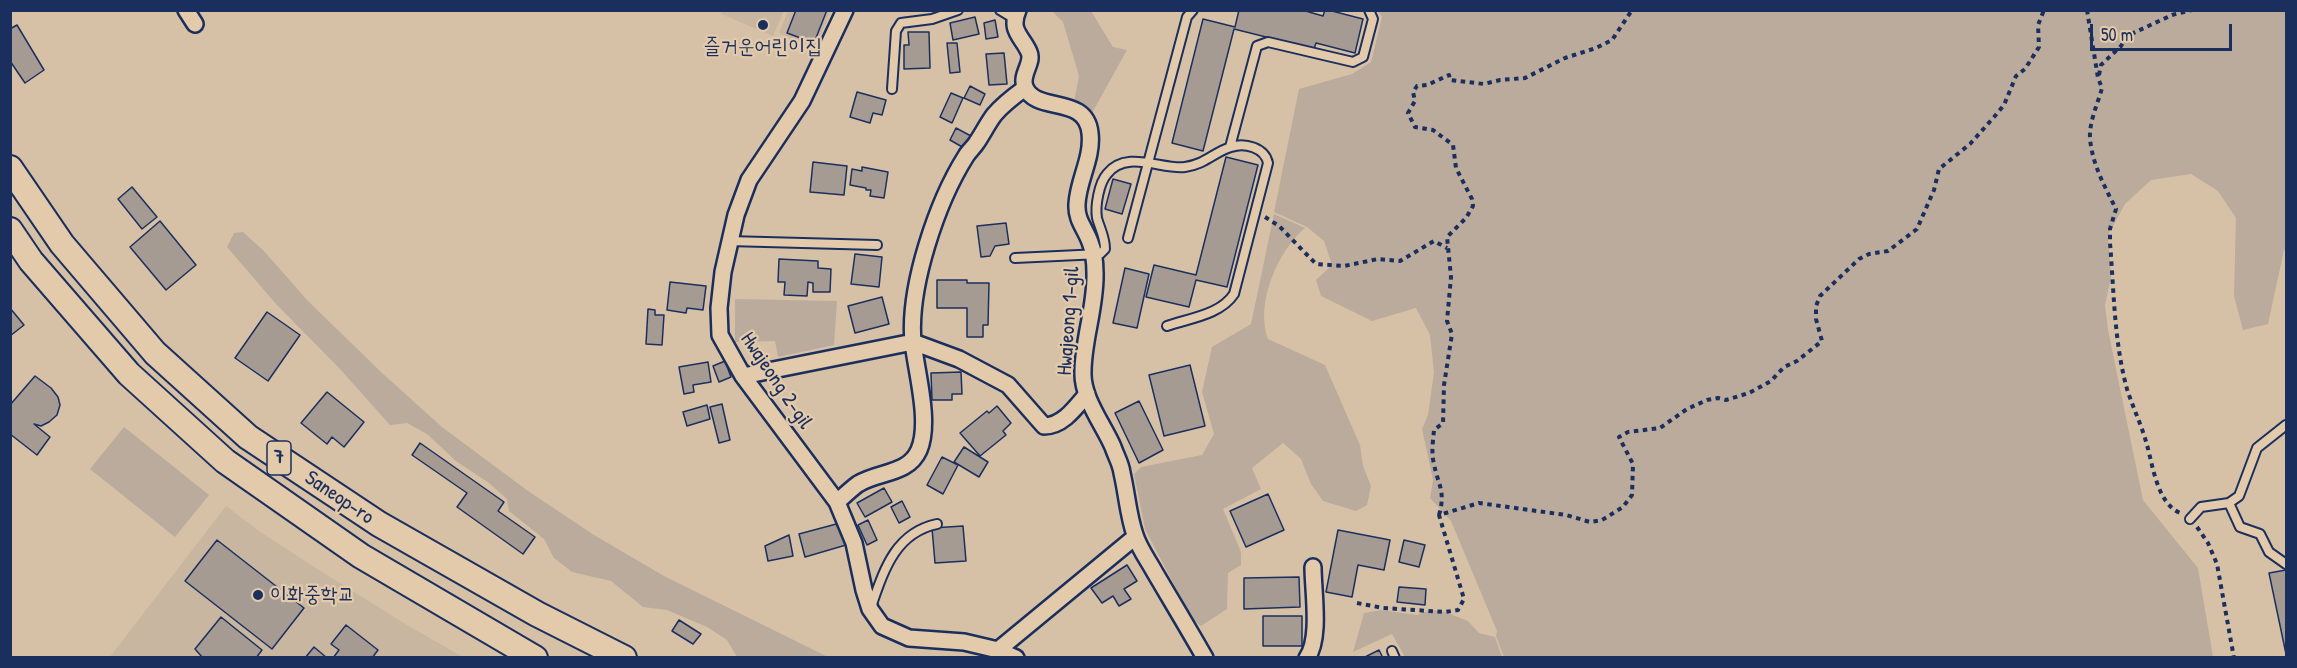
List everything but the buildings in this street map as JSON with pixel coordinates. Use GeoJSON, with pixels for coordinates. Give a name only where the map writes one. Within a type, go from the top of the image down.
{"type":"FeatureCollection","features":[{"type":"Feature","properties":{"kind":"main road","name":"Saneop-ro"},"geometry":{"type":"LineString","coordinates":[[10,168],[62,244],[155,353],[248,437],[379,525],[537,614],[624,657]]}},
{"type":"Feature","properties":{"kind":"main road","name":"Saneop-ro"},"geometry":{"type":"LineString","coordinates":[[11,234],[31,261],[129,374],[225,461],[361,556],[535,657]]}},
{"type":"Feature","properties":{"kind":"street"},"geometry":{"type":"LineString","coordinates":[[186,10],[195,24]]}},
{"type":"Feature","properties":{"kind":"street","name":"Hwajeong 2-gil"},"geometry":{"type":"LineString","coordinates":[[844,10],[802,101],[749,180],[735,215],[728,242],[719,308],[720,335],[743,376],[837,502],[854,543],[870,609],[882,626],[909,638],[964,642],[998,650]]}},
{"type":"Feature","properties":{"kind":"street"},"geometry":{"type":"LineString","coordinates":[[837,502],[859,484],[876,476],[893,473],[909,463],[919,451],[923,436],[919,372],[913,342],[916,286],[931,234],[966,154],[994,115],[1025,88],[1023,77],[1030,59],[1029,52],[1018,36],[1017,15]]}},
{"type":"Feature","properties":{"kind":"street","name":"Hwajeong 1-gil"},"geometry":{"type":"LineString","coordinates":[[1025,88],[1033,95],[1076,110],[1085,117],[1090,130],[1091,144],[1077,201],[1077,216],[1094,254],[1094,301],[1082,374],[1087,394],[1106,430],[1122,471],[1135,537],[1205,657]]}},
{"type":"Feature","properties":{"kind":"street"},"geometry":{"type":"LineString","coordinates":[[743,376],[913,342],[959,359],[1008,385],[1044,426],[1054,426],[1075,409],[1087,394]]}},
{"type":"Feature","properties":{"kind":"street"},"geometry":{"type":"LineString","coordinates":[[1016,657],[998,650],[1135,537]]}},
{"type":"Feature","properties":{"kind":"street"},"geometry":{"type":"LineString","coordinates":[[1307,657],[1314,637],[1313,567]]}},
{"type":"Feature","properties":{"kind":"lane"},"geometry":{"type":"LineString","coordinates":[[892,89],[896,31],[901,23],[932,20],[958,10]]}},
{"type":"Feature","properties":{"kind":"lane"},"geometry":{"type":"LineString","coordinates":[[1000,10],[1017,15]]}},
{"type":"Feature","properties":{"kind":"lane"},"geometry":{"type":"LineString","coordinates":[[1128,238],[1187,17],[1193,10]]}},
{"type":"Feature","properties":{"kind":"lane"},"geometry":{"type":"LineString","coordinates":[[1230,147],[1257,46],[1268,42],[1353,62],[1363,57],[1373,19],[1369,10]]}},
{"type":"Feature","properties":{"kind":"lane"},"geometry":{"type":"LineString","coordinates":[[1015,258],[1100,254],[1105,249],[1105,240],[1097,217],[1097,207],[1104,178],[1116,166],[1130,162],[1148,162],[1182,168],[1207,161],[1230,147],[1240,145],[1261,150],[1266,154],[1268,163],[1233,294],[1227,304],[1215,310],[1167,326]]}},
{"type":"Feature","properties":{"kind":"lane"},"geometry":{"type":"LineString","coordinates":[[728,242],[877,245]]}},
{"type":"Feature","properties":{"kind":"lane"},"geometry":{"type":"LineString","coordinates":[[2190,519],[2200,507],[2229,503],[2239,496],[2257,448],[2286,425]]}},
{"type":"Feature","properties":{"kind":"lane"},"geometry":{"type":"LineString","coordinates":[[2229,503],[2240,527],[2260,534],[2269,552],[2286,564]]}},
{"type":"Feature","properties":{"kind":"lane"},"geometry":{"type":"LineString","coordinates":[[870,609],[882,578],[900,544],[922,527],[937,524]]}},
{"type":"Feature","properties":{"kind":"path"},"geometry":{"type":"LineString","coordinates":[[1357,603],[1383,608],[1445,612],[1458,610],[1464,599],[1439,515],[1443,500],[1440,480],[1434,464],[1433,440],[1434,430],[1443,423],[1444,379],[1452,334],[1447,321],[1451,295],[1447,237],[1466,218],[1473,206],[1456,168],[1453,145],[1433,130],[1415,127],[1408,113],[1415,101],[1413,92],[1417,86],[1427,85],[1449,75],[1450,80],[1484,84],[1525,78],[1565,58],[1612,40],[1632,10]]}},
{"type":"Feature","properties":{"kind":"path"},"geometry":{"type":"LineString","coordinates":[[1439,515],[1479,503],[1566,515],[1590,522],[1602,520],[1623,507],[1632,495],[1633,464],[1619,437],[1628,432],[1660,428],[1687,409],[1707,400],[1718,398],[1726,400],[1749,393],[1771,381],[1784,367],[1797,361],[1822,341],[1816,319],[1816,306],[1820,296],[1859,259],[1869,254],[1888,251],[1917,229],[1934,190],[1939,169],[1970,144],[2004,105],[2016,76],[2025,69],[2039,47],[2038,25],[2044,10]]}},
{"type":"Feature","properties":{"kind":"path"},"geometry":{"type":"LineString","coordinates":[[2087,10],[2098,78],[2103,88],[2092,123],[2090,138],[2098,174],[2116,209],[2110,229],[2110,243],[2119,345],[2127,388],[2165,498],[2174,510],[2190,519],[2208,543],[2217,564],[2234,657]]}},
{"type":"Feature","properties":{"kind":"path"},"geometry":{"type":"LineString","coordinates":[[2098,78],[2101,65],[2121,46],[2127,36],[2172,15],[2192,10]]}},
{"type":"Feature","properties":{"kind":"path"},"geometry":{"type":"LineString","coordinates":[[1256,211],[1279,226],[1316,264],[1344,266],[1378,259],[1400,261],[1434,241],[1448,248]]}},
{"type":"Feature","properties":{"kind":"shaded area","name":"즐거운어린이집"},"geometry":{"type":"Polygon","coordinates":[[[723,10],[784,11],[773,36],[721,14],[723,10]]]}},
{"type":"Feature","properties":{"kind":"shaded area"},"geometry":{"type":"Polygon","coordinates":[[[788,11],[831,11],[815,48],[779,33],[788,11]]]}},
{"type":"Feature","properties":{"kind":"shaded area"},"geometry":{"type":"Polygon","coordinates":[[[1052,11],[1091,11],[1113,47],[1127,50],[1092,113],[1074,102],[1079,76],[1063,22],[1052,11]]]}},
{"type":"Feature","properties":{"kind":"shaded area"},"geometry":{"type":"Polygon","coordinates":[[[1378,11],[2286,11],[2286,250],[2284,250],[2268,324],[2243,330],[2234,296],[2236,218],[2218,191],[2191,174],[2151,180],[2125,204],[2108,235],[2111,277],[2105,305],[2108,330],[2143,500],[2198,568],[2213,657],[1504,657],[1496,636],[1497,631],[1451,521],[1430,498],[1433,480],[1422,429],[1428,415],[1434,372],[1430,335],[1416,308],[1372,321],[1321,296],[1316,280],[1332,265],[1324,241],[1307,227],[1274,212],[1299,89],[1352,74],[1371,62],[1382,17],[1378,11]]]}},
{"type":"Feature","properties":{"kind":"shaded area"},"geometry":{"type":"Polygon","coordinates":[[[1274,214],[1305,228],[1286,251],[1271,279],[1264,310],[1268,339],[1325,365],[1360,445],[1363,466],[1371,486],[1367,505],[1356,511],[1323,501],[1311,484],[1301,459],[1283,443],[1252,468],[1261,489],[1223,509],[1241,552],[1241,565],[1228,573],[1227,609],[1201,626],[1192,619],[1145,529],[1134,474],[1141,467],[1202,455],[1214,434],[1202,392],[1212,347],[1251,324],[1274,214]]]}},
{"type":"Feature","properties":{"kind":"shaded area"},"geometry":{"type":"Polygon","coordinates":[[[243,232],[264,251],[308,301],[381,372],[442,427],[528,491],[594,535],[664,576],[828,657],[737,657],[727,640],[707,627],[667,610],[643,607],[611,581],[572,572],[554,558],[544,539],[509,511],[507,499],[489,483],[456,461],[427,434],[407,423],[390,425],[340,369],[276,304],[227,247],[234,233],[243,232]]]}},
{"type":"Feature","properties":{"kind":"shaded area"},"geometry":{"type":"Polygon","coordinates":[[[735,299],[837,301],[834,345],[778,357],[775,341],[735,342],[735,299]]]}},
{"type":"Feature","properties":{"kind":"shaded area"},"geometry":{"type":"Polygon","coordinates":[[[124,427],[209,495],[175,537],[90,469],[124,427]]]}},
{"type":"Feature","properties":{"kind":"shaded area","name":"이화중학교"},"geometry":{"type":"Polygon","coordinates":[[[226,506],[311,565],[463,657],[109,658],[226,506]]]}},
{"type":"Feature","properties":{"kind":"shaded area"},"geometry":{"type":"Polygon","coordinates":[[[1381,610],[1417,615],[1431,610],[1445,612],[1468,621],[1479,633],[1495,637],[1502,657],[1405,657],[1392,634],[1353,652],[1364,613],[1381,610]]]}},
{"type":"Feature","properties":{"kind":"place","name":"즐거운어린이집"},"geometry":{"type":"Point","coordinates":[763,25]}},
{"type":"Feature","properties":{"kind":"place","name":"이화중학교"},"geometry":{"type":"Point","coordinates":[258,595]}}]}
